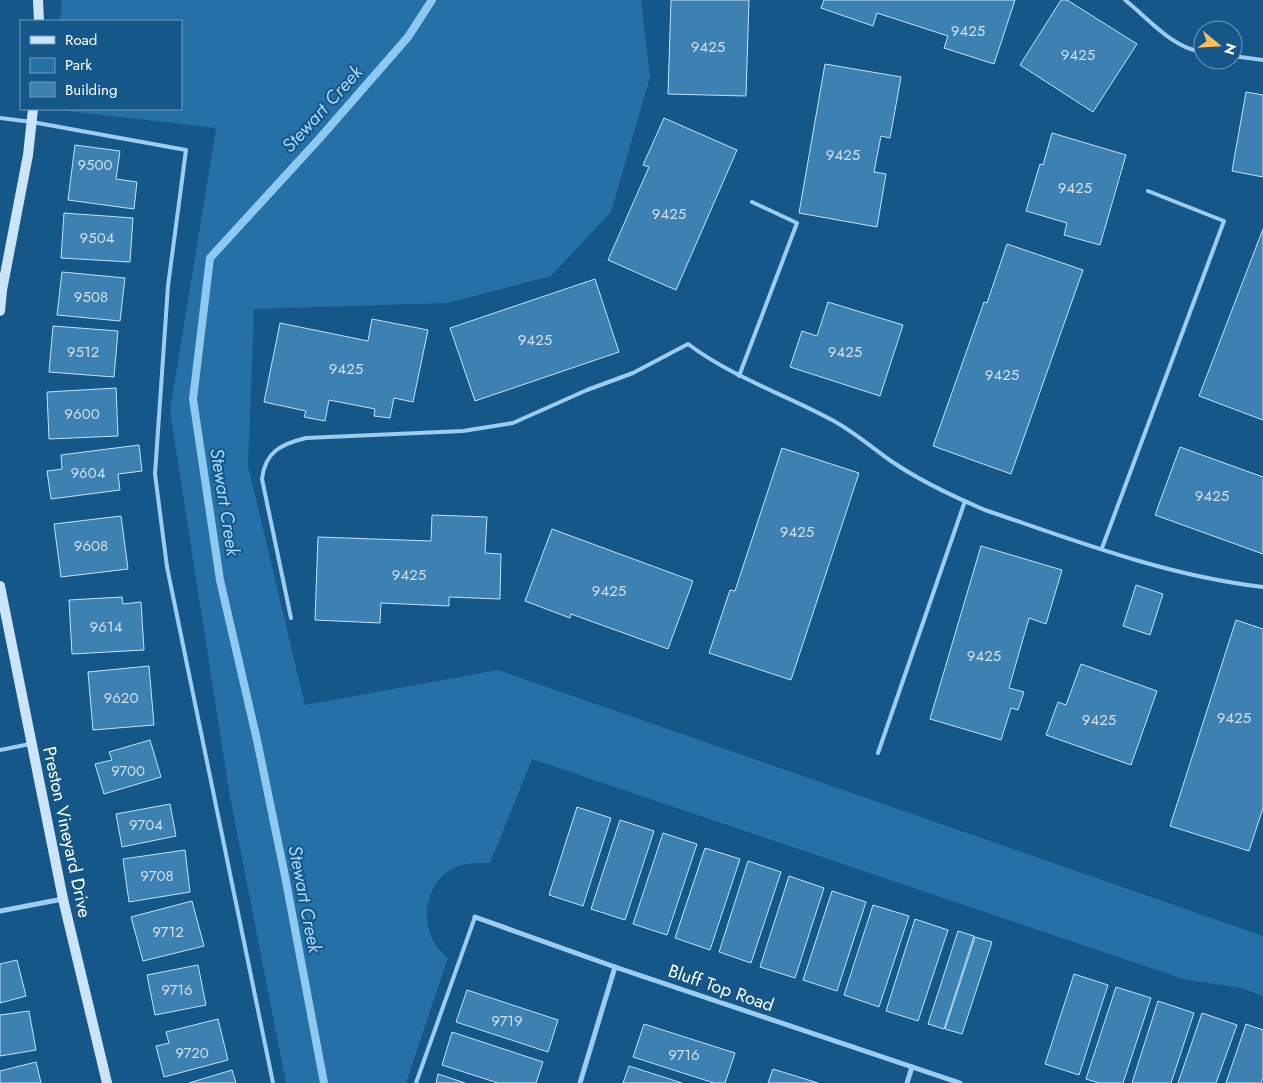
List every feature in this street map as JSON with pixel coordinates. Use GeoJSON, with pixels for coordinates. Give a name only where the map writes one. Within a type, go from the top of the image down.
{"type":"FeatureCollection","features":[{"type":"Feature","properties":{"kind":"street"},"geometry":{"type":"LineString","coordinates":[[38,0],[39,20]]}},
{"type":"Feature","properties":{"kind":"street"},"geometry":{"type":"LineString","coordinates":[[0,310],[1,290],[28,156],[33,110]]}},
{"type":"Feature","properties":{"kind":"street","name":"Preston Vineyard Drive"},"geometry":{"type":"LineString","coordinates":[[0,586],[0,595],[63,899],[107,1083]]}},
{"type":"Feature","properties":{"kind":"street"},"geometry":{"type":"LineString","coordinates":[[0,911],[63,899]]}},
{"type":"Feature","properties":{"kind":"street","name":"Bluff Top Road"},"geometry":{"type":"LineString","coordinates":[[475,917],[615,967],[960,1083]]}},
{"type":"Feature","properties":{"kind":"street"},"geometry":{"type":"LineString","coordinates":[[580,1083],[615,967]]}},
{"type":"Feature","properties":{"kind":"street"},"geometry":{"type":"LineString","coordinates":[[906,1083],[912,1067]]}},
{"type":"Feature","properties":{"kind":"lane"},"geometry":{"type":"LineString","coordinates":[[1124,0],[1151,21],[1172,41],[1193,50]]}},
{"type":"Feature","properties":{"kind":"lane"},"geometry":{"type":"LineString","coordinates":[[1243,57],[1263,60]]}},
{"type":"Feature","properties":{"kind":"lane"},"geometry":{"type":"LineString","coordinates":[[0,118],[186,150],[168,286],[155,474],[167,567],[273,1083]]}},
{"type":"Feature","properties":{"kind":"lane"},"geometry":{"type":"LineString","coordinates":[[1102,548],[1224,221],[1148,191]]}},
{"type":"Feature","properties":{"kind":"lane"},"geometry":{"type":"LineString","coordinates":[[739,376],[797,223],[752,202]]}},
{"type":"Feature","properties":{"kind":"lane"},"geometry":{"type":"LineString","coordinates":[[291,618],[262,479],[263,470],[267,462],[278,448],[306,438],[463,432],[513,423],[587,390],[633,373],[688,344],[708,360],[833,420],[907,471],[965,502],[1157,567],[1228,583],[1263,587]]}},
{"type":"Feature","properties":{"kind":"lane"},"geometry":{"type":"LineString","coordinates":[[878,753],[965,502]]}},
{"type":"Feature","properties":{"kind":"lane"},"geometry":{"type":"LineString","coordinates":[[0,750],[32,744]]}},
{"type":"Feature","properties":{"kind":"lane"},"geometry":{"type":"LineString","coordinates":[[416,1083],[475,917]]}},
{"type":"Feature","properties":{"kind":"green space"},"geometry":{"type":"Polygon","coordinates":[[[62,0],[641,0],[650,77],[611,212],[551,276],[448,303],[254,309],[248,466],[305,705],[498,670],[1263,936],[1263,996],[1241,988],[1183,979],[532,759],[490,863],[460,865],[446,873],[432,890],[427,912],[427,923],[435,944],[448,958],[406,1083],[286,1083],[230,797],[170,411],[216,128],[58,110],[182,110],[182,20],[60,20],[62,0]]]}},
{"type":"Feature","properties":{"kind":"building"},"geometry":{"type":"Polygon","coordinates":[[[671,0],[749,0],[746,96],[668,94],[671,0]]]}},
{"type":"Feature","properties":{"kind":"building"},"geometry":{"type":"Polygon","coordinates":[[[824,0],[1015,0],[994,64],[944,48],[948,36],[877,13],[873,26],[821,8],[824,0]]]}},
{"type":"Feature","properties":{"kind":"building"},"geometry":{"type":"Polygon","coordinates":[[[1061,0],[1067,0],[1137,44],[1093,112],[1020,65],[1061,0]]]}},
{"type":"Feature","properties":{"kind":"building"},"geometry":{"type":"Polygon","coordinates":[[[825,64],[901,77],[890,138],[881,136],[874,172],[886,174],[877,227],[799,213],[825,64]]]}},
{"type":"Feature","properties":{"kind":"building"},"geometry":{"type":"Polygon","coordinates":[[[1246,92],[1263,95],[1263,177],[1232,171],[1246,92]]]}},
{"type":"Feature","properties":{"kind":"building"},"geometry":{"type":"Polygon","coordinates":[[[664,118],[737,150],[676,290],[608,260],[649,167],[643,165],[664,118]]]}},
{"type":"Feature","properties":{"kind":"building"},"geometry":{"type":"Polygon","coordinates":[[[1052,133],[1126,155],[1100,245],[1064,235],[1067,223],[1026,211],[1040,164],[1043,165],[1052,133]]]}},
{"type":"Feature","properties":{"kind":"building"},"geometry":{"type":"Polygon","coordinates":[[[75,145],[120,151],[116,179],[137,182],[134,209],[68,200],[75,145]]]}},
{"type":"Feature","properties":{"kind":"building"},"geometry":{"type":"Polygon","coordinates":[[[64,213],[133,218],[130,262],[61,258],[64,213]]]}},
{"type":"Feature","properties":{"kind":"building"},"geometry":{"type":"Polygon","coordinates":[[[1263,229],[1263,420],[1199,396],[1263,229]]]}},
{"type":"Feature","properties":{"kind":"building"},"geometry":{"type":"Polygon","coordinates":[[[1007,244],[1083,270],[1011,474],[933,446],[984,302],[987,303],[1007,244]]]}},
{"type":"Feature","properties":{"kind":"building"},"geometry":{"type":"Polygon","coordinates":[[[62,272],[125,278],[120,321],[57,315],[62,272]]]}},
{"type":"Feature","properties":{"kind":"building"},"geometry":{"type":"Polygon","coordinates":[[[595,279],[619,352],[475,401],[450,328],[595,279]]]}},
{"type":"Feature","properties":{"kind":"building"},"geometry":{"type":"Polygon","coordinates":[[[828,302],[903,325],[880,396],[790,367],[802,331],[817,336],[828,302]]]}},
{"type":"Feature","properties":{"kind":"building"},"geometry":{"type":"Polygon","coordinates":[[[372,319],[428,330],[413,402],[394,398],[390,418],[374,416],[375,409],[329,400],[325,421],[304,417],[306,411],[264,402],[280,323],[368,341],[372,319]]]}},
{"type":"Feature","properties":{"kind":"building"},"geometry":{"type":"Polygon","coordinates":[[[53,326],[118,331],[114,377],[49,372],[53,326]]]}},
{"type":"Feature","properties":{"kind":"building"},"geometry":{"type":"Polygon","coordinates":[[[116,388],[118,436],[49,439],[47,392],[116,388]]]}},
{"type":"Feature","properties":{"kind":"building"},"geometry":{"type":"Polygon","coordinates":[[[139,445],[142,471],[118,474],[120,490],[51,499],[47,471],[62,469],[61,455],[139,445]]]}},
{"type":"Feature","properties":{"kind":"building"},"geometry":{"type":"Polygon","coordinates":[[[1180,447],[1263,477],[1263,554],[1155,515],[1180,447]]]}},
{"type":"Feature","properties":{"kind":"building"},"geometry":{"type":"Polygon","coordinates":[[[782,448],[859,473],[791,680],[709,653],[730,590],[735,591],[782,448]]]}},
{"type":"Feature","properties":{"kind":"building"},"geometry":{"type":"Polygon","coordinates":[[[432,515],[487,517],[485,553],[501,554],[500,599],[449,597],[449,606],[381,603],[380,623],[315,620],[318,537],[431,541],[432,515]]]}},
{"type":"Feature","properties":{"kind":"building"},"geometry":{"type":"Polygon","coordinates":[[[121,516],[128,569],[61,577],[54,524],[121,516]]]}},
{"type":"Feature","properties":{"kind":"building"},"geometry":{"type":"Polygon","coordinates":[[[552,529],[693,581],[668,649],[571,614],[570,618],[525,601],[552,529]]]}},
{"type":"Feature","properties":{"kind":"building"},"geometry":{"type":"Polygon","coordinates":[[[981,546],[1062,570],[1046,624],[1029,618],[1009,688],[1024,692],[1018,710],[1011,708],[1001,740],[930,719],[981,546]]]}},
{"type":"Feature","properties":{"kind":"building"},"geometry":{"type":"Polygon","coordinates":[[[1136,585],[1163,594],[1150,635],[1123,626],[1136,585]]]}},
{"type":"Feature","properties":{"kind":"building"},"geometry":{"type":"Polygon","coordinates":[[[122,597],[123,604],[141,602],[144,650],[72,654],[69,600],[122,597]]]}},
{"type":"Feature","properties":{"kind":"building"},"geometry":{"type":"Polygon","coordinates":[[[1236,620],[1263,629],[1263,808],[1249,851],[1170,826],[1236,620]]]}},
{"type":"Feature","properties":{"kind":"building"},"geometry":{"type":"Polygon","coordinates":[[[1081,664],[1157,691],[1131,765],[1046,735],[1058,702],[1066,705],[1081,664]]]}},
{"type":"Feature","properties":{"kind":"building"},"geometry":{"type":"Polygon","coordinates":[[[149,666],[154,725],[93,730],[88,672],[149,666]]]}},
{"type":"Feature","properties":{"kind":"building"},"geometry":{"type":"Polygon","coordinates":[[[150,740],[161,777],[104,794],[95,764],[112,760],[109,752],[150,740]]]}},
{"type":"Feature","properties":{"kind":"building"},"geometry":{"type":"Polygon","coordinates":[[[170,804],[176,836],[122,847],[116,814],[170,804]]]}},
{"type":"Feature","properties":{"kind":"building"},"geometry":{"type":"Polygon","coordinates":[[[577,807],[611,818],[583,906],[549,895],[577,807]]]}},
{"type":"Feature","properties":{"kind":"building"},"geometry":{"type":"Polygon","coordinates":[[[620,820],[654,831],[625,920],[591,909],[620,820]]]}},
{"type":"Feature","properties":{"kind":"building"},"geometry":{"type":"Polygon","coordinates":[[[663,833],[697,844],[667,935],[633,924],[663,833]]]}},
{"type":"Feature","properties":{"kind":"building"},"geometry":{"type":"Polygon","coordinates":[[[705,848],[740,859],[710,950],[675,938],[705,848]]]}},
{"type":"Feature","properties":{"kind":"building"},"geometry":{"type":"Polygon","coordinates":[[[185,850],[190,892],[129,902],[123,859],[185,850]]]}},
{"type":"Feature","properties":{"kind":"building"},"geometry":{"type":"Polygon","coordinates":[[[748,861],[781,872],[751,963],[719,952],[748,861]]]}},
{"type":"Feature","properties":{"kind":"building"},"geometry":{"type":"Polygon","coordinates":[[[789,876],[824,888],[795,978],[760,967],[789,876]]]}},
{"type":"Feature","properties":{"kind":"building"},"geometry":{"type":"Polygon","coordinates":[[[832,891],[866,902],[837,991],[803,980],[832,891]]]}},
{"type":"Feature","properties":{"kind":"building"},"geometry":{"type":"Polygon","coordinates":[[[192,901],[204,946],[143,961],[131,917],[192,901]]]}},
{"type":"Feature","properties":{"kind":"building"},"geometry":{"type":"Polygon","coordinates":[[[873,905],[909,916],[879,1007],[844,995],[873,905]]]}},
{"type":"Feature","properties":{"kind":"building"},"geometry":{"type":"Polygon","coordinates":[[[915,919],[948,930],[918,1021],[886,1011],[915,919]]]}},
{"type":"Feature","properties":{"kind":"building"},"geometry":{"type":"Polygon","coordinates":[[[958,931],[974,936],[944,1029],[928,1024],[958,931]]]}},
{"type":"Feature","properties":{"kind":"building"},"geometry":{"type":"Polygon","coordinates":[[[975,937],[992,942],[962,1034],[945,1029],[975,937]]]}},
{"type":"Feature","properties":{"kind":"building"},"geometry":{"type":"Polygon","coordinates":[[[17,960],[26,996],[0,1003],[0,964],[17,960]]]}},
{"type":"Feature","properties":{"kind":"building"},"geometry":{"type":"Polygon","coordinates":[[[198,965],[206,1005],[155,1015],[147,975],[198,965]]]}},
{"type":"Feature","properties":{"kind":"building"},"geometry":{"type":"Polygon","coordinates":[[[1074,974],[1108,985],[1079,1075],[1045,1064],[1074,974]]]}},
{"type":"Feature","properties":{"kind":"building"},"geometry":{"type":"Polygon","coordinates":[[[1116,987],[1151,998],[1123,1083],[1099,1083],[1086,1079],[1116,987]]]}},
{"type":"Feature","properties":{"kind":"building"},"geometry":{"type":"Polygon","coordinates":[[[467,990],[558,1020],[548,1052],[456,1022],[467,990]]]}},
{"type":"Feature","properties":{"kind":"building"},"geometry":{"type":"Polygon","coordinates":[[[1158,1001],[1194,1013],[1171,1083],[1132,1083],[1158,1001]]]}},
{"type":"Feature","properties":{"kind":"building"},"geometry":{"type":"Polygon","coordinates":[[[29,1011],[36,1050],[0,1056],[0,1015],[29,1011]]]}},
{"type":"Feature","properties":{"kind":"building"},"geometry":{"type":"Polygon","coordinates":[[[1202,1013],[1237,1025],[1216,1083],[1178,1083],[1202,1013]]]}},
{"type":"Feature","properties":{"kind":"building"},"geometry":{"type":"Polygon","coordinates":[[[218,1019],[228,1060],[164,1077],[156,1046],[169,1043],[166,1032],[218,1019]]]}},
{"type":"Feature","properties":{"kind":"building"},"geometry":{"type":"Polygon","coordinates":[[[644,1024],[735,1053],[725,1083],[714,1083],[633,1057],[644,1024]]]}},
{"type":"Feature","properties":{"kind":"building"},"geometry":{"type":"Polygon","coordinates":[[[1246,1024],[1263,1030],[1263,1078],[1261,1083],[1226,1083],[1246,1024]]]}},
{"type":"Feature","properties":{"kind":"building"},"geometry":{"type":"Polygon","coordinates":[[[452,1032],[543,1062],[536,1083],[498,1083],[442,1065],[452,1032]]]}},
{"type":"Feature","properties":{"kind":"building"},"geometry":{"type":"Polygon","coordinates":[[[36,1062],[41,1083],[0,1083],[0,1071],[36,1062]]]}},
{"type":"Feature","properties":{"kind":"building"},"geometry":{"type":"Polygon","coordinates":[[[629,1066],[682,1083],[623,1083],[629,1066]]]}},
{"type":"Feature","properties":{"kind":"building"},"geometry":{"type":"Polygon","coordinates":[[[773,1069],[818,1083],[768,1083],[773,1069]]]}},
{"type":"Feature","properties":{"kind":"building"},"geometry":{"type":"Polygon","coordinates":[[[232,1070],[236,1083],[189,1083],[232,1070]]]}},
{"type":"Feature","properties":{"kind":"building"},"geometry":{"type":"Polygon","coordinates":[[[438,1074],[465,1083],[436,1083],[438,1074]]]}},
{"type":"Feature","properties":{"kind":"waterway","name":"Stewart Creek"},"geometry":{"type":"LineString","coordinates":[[324,1083],[257,740],[220,580],[193,399],[210,258],[319,139],[408,37],[432,0]]}}]}
